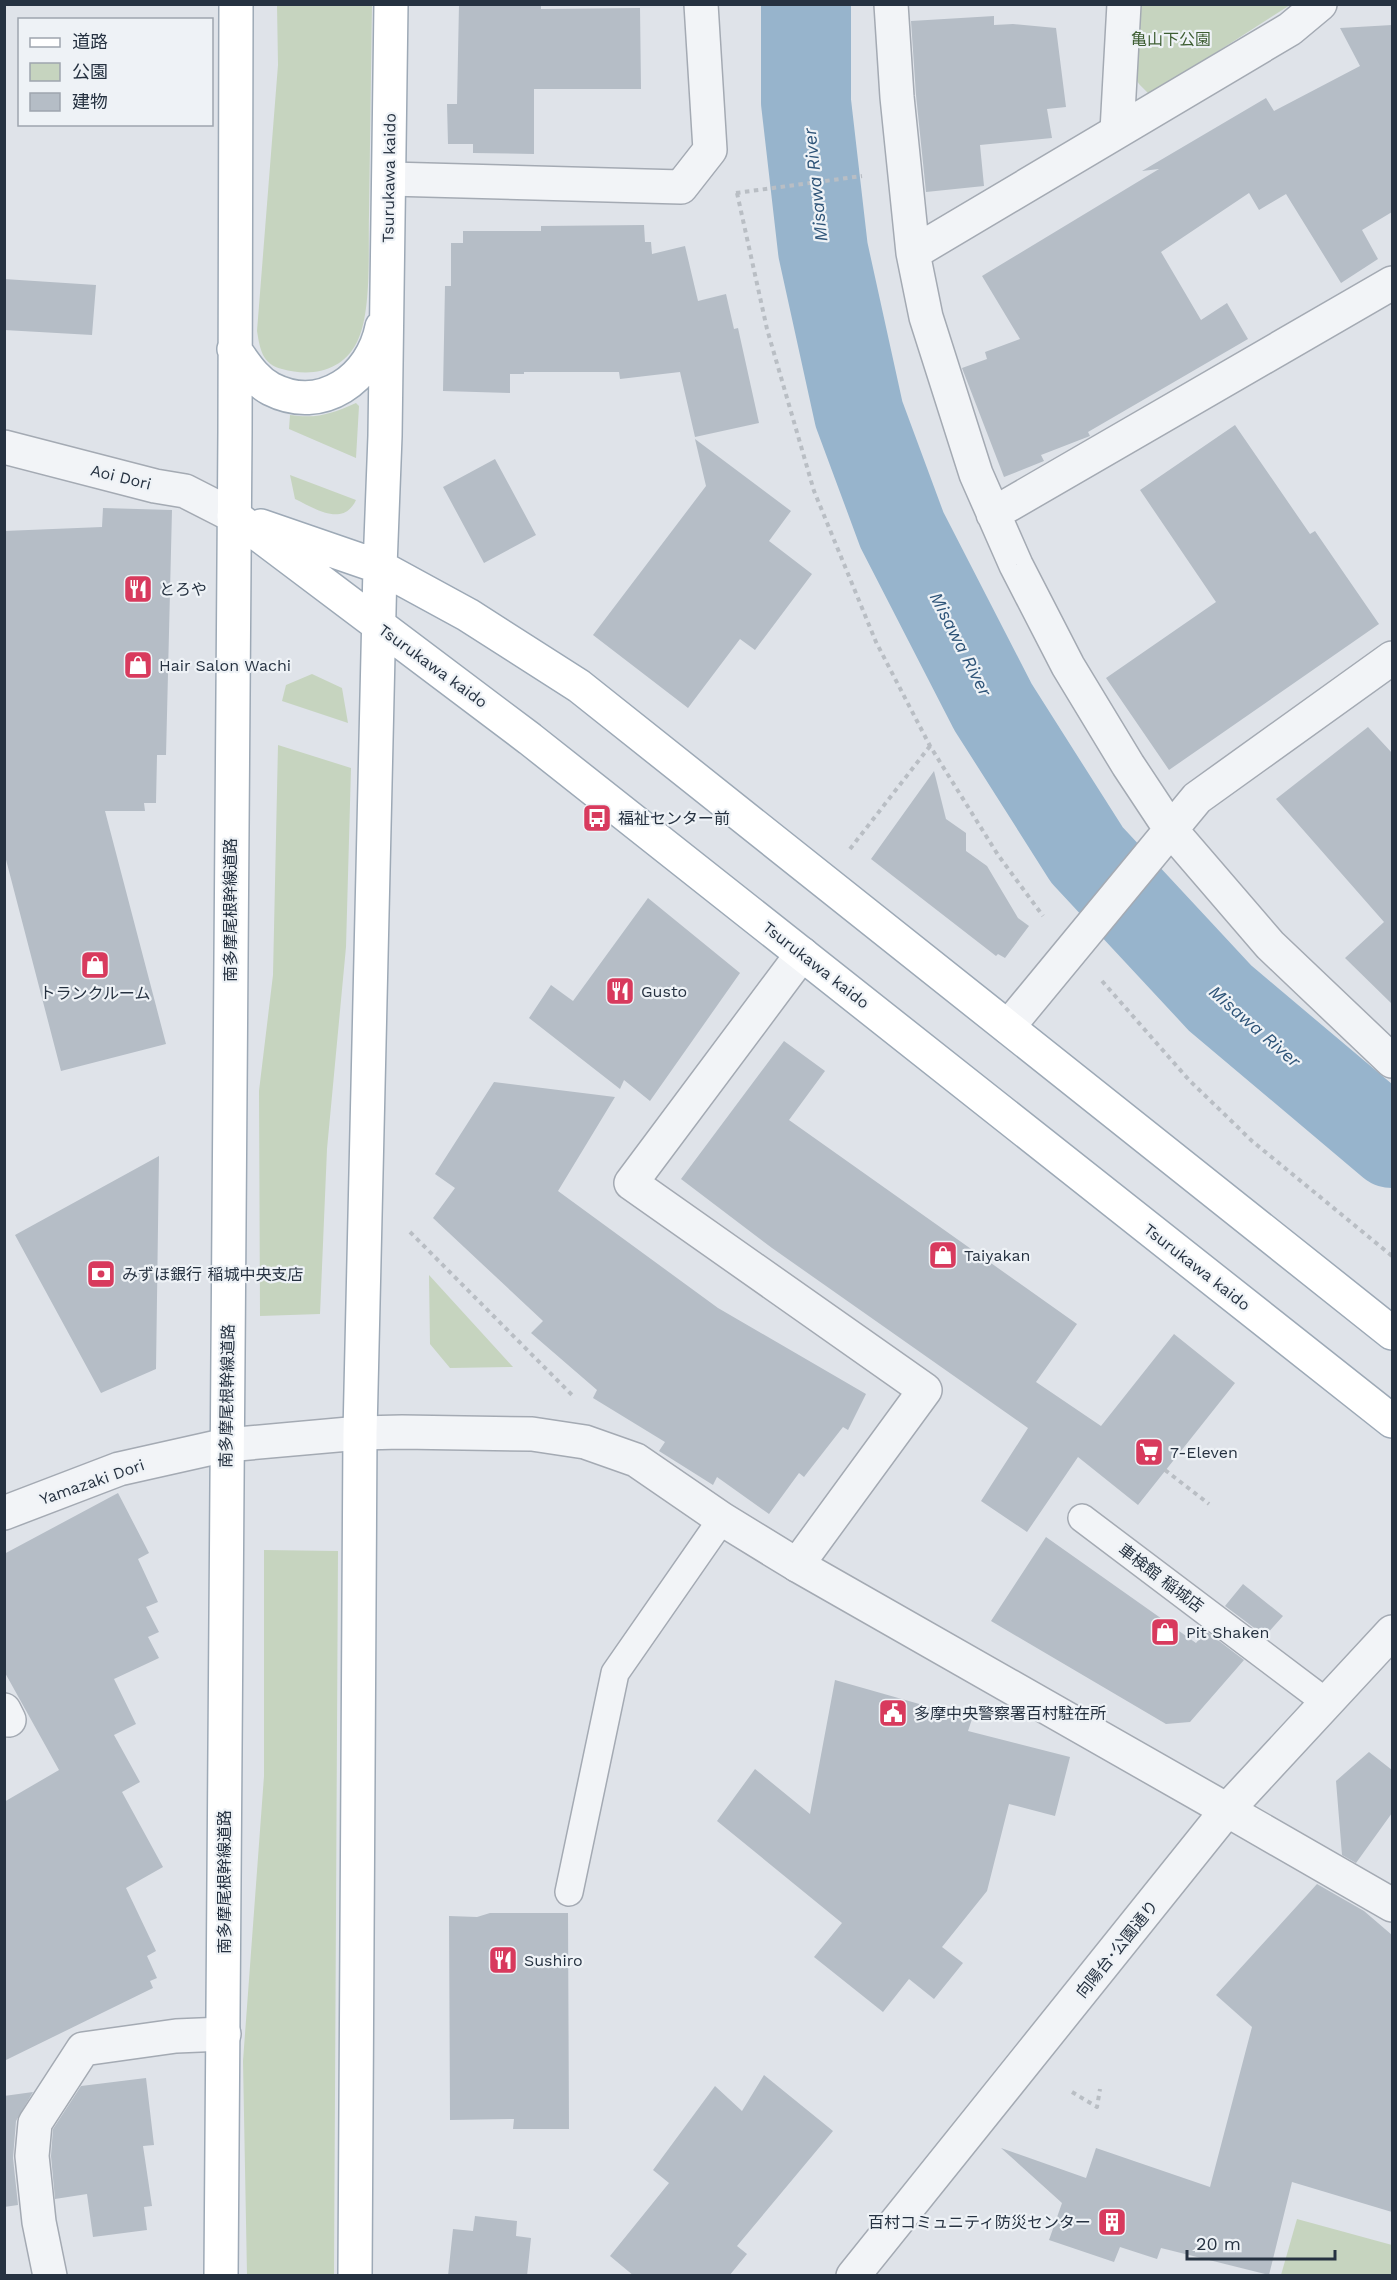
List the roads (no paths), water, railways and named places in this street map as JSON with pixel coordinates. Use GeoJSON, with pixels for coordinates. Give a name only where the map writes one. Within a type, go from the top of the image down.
{"type":"FeatureCollection","features":[{"type":"Feature","properties":{"kind":"main road"},"geometry":{"type":"LineString","coordinates":[[236,4],[234,516],[380,567],[468,615],[579,686],[1392,1333]]}},
{"type":"Feature","properties":{"kind":"main road","name":"Tsurukawa kaido"},"geometry":{"type":"LineString","coordinates":[[378,627],[388,299],[391,4]]}},
{"type":"Feature","properties":{"kind":"main road"},"geometry":{"type":"LineString","coordinates":[[234,349],[251,374],[271,389],[294,397],[319,396],[337,390],[354,380],[368,364],[379,341],[388,299]]}},
{"type":"Feature","properties":{"kind":"main road","name":"Tsurukawa kaido"},"geometry":{"type":"LineString","coordinates":[[234,516],[378,627],[530,739],[1392,1421]]}},
{"type":"Feature","properties":{"kind":"main road","name":"南多摩尾根幹線道路"},"geometry":{"type":"LineString","coordinates":[[221,2276],[234,516]]}},
{"type":"Feature","properties":{"kind":"main road"},"geometry":{"type":"LineString","coordinates":[[355,2276],[360,1433],[378,627]]}},
{"type":"Feature","properties":{"kind":"street"},"geometry":{"type":"LineString","coordinates":[[390,179],[681,187],[710,150],[701,4]]}},
{"type":"Feature","properties":{"kind":"street"},"geometry":{"type":"LineString","coordinates":[[891,4],[897,97],[914,253],[926,317],[976,474],[1016,565],[1068,666],[1128,765],[1161,842],[1392,1061]]}},
{"type":"Feature","properties":{"kind":"street"},"geometry":{"type":"LineString","coordinates":[[1117,131],[1124,4]]}},
{"type":"Feature","properties":{"kind":"street"},"geometry":{"type":"LineString","coordinates":[[914,253],[1290,29],[1320,4]]}},
{"type":"Feature","properties":{"kind":"street"},"geometry":{"type":"LineString","coordinates":[[993,514],[1392,283]]}},
{"type":"Feature","properties":{"kind":"street","name":"Aoi Dori"},"geometry":{"type":"LineString","coordinates":[[4,447],[155,486],[185,490],[234,516]]}},
{"type":"Feature","properties":{"kind":"street"},"geometry":{"type":"LineString","coordinates":[[1008,1027],[1197,798],[1392,658]]}},
{"type":"Feature","properties":{"kind":"street"},"geometry":{"type":"LineString","coordinates":[[797,1565],[925,1390],[632,1183],[802,954]]}},
{"type":"Feature","properties":{"kind":"street","name":"Yamazaki Dori"},"geometry":{"type":"LineString","coordinates":[[4,1513],[119,1469],[226,1445],[360,1433],[532,1434],[585,1442],[636,1460],[722,1519],[797,1565],[1392,1905]]}},
{"type":"Feature","properties":{"kind":"street","name":"向陽台･公園通り"},"geometry":{"type":"LineString","coordinates":[[853,2276],[1227,1810],[1392,1632]]}},
{"type":"Feature","properties":{"kind":"street"},"geometry":{"type":"LineString","coordinates":[[50,2276],[39,2222],[32,2156],[34,2123],[83,2049],[176,2036],[224,2034]]}},
{"type":"Feature","properties":{"kind":"lane","name":"車検館 稲城店"},"geometry":{"type":"LineString","coordinates":[[1082,1518],[1327,1703]]}},
{"type":"Feature","properties":{"kind":"lane"},"geometry":{"type":"LineString","coordinates":[[569,1892],[615,1673],[722,1519]]}},
{"type":"Feature","properties":{"kind":"waterway","name":"Misawa River"},"geometry":{"type":"LineString","coordinates":[[806,4],[806,102],[823,250],[859,414],[902,530],[993,707],[1087,855],[1220,998],[1392,1143]]}},
{"type":"Feature","properties":{"kind":"place","name":"とろや"},"geometry":{"type":"Point","coordinates":[138,589]}},
{"type":"Feature","properties":{"kind":"place","name":"Hair Salon Wachi"},"geometry":{"type":"Point","coordinates":[138,665]}},
{"type":"Feature","properties":{"kind":"place","name":"福祉センター前"},"geometry":{"type":"Point","coordinates":[597,818]}},
{"type":"Feature","properties":{"kind":"place","name":"トランクルーム"},"geometry":{"type":"Point","coordinates":[95,965]}},
{"type":"Feature","properties":{"kind":"place","name":"Gusto"},"geometry":{"type":"Point","coordinates":[620,991]}},
{"type":"Feature","properties":{"kind":"place","name":"Taiyakan"},"geometry":{"type":"Point","coordinates":[943,1255]}},
{"type":"Feature","properties":{"kind":"place","name":"みずほ銀行 稲城中央支店"},"geometry":{"type":"Point","coordinates":[101,1274]}},
{"type":"Feature","properties":{"kind":"place","name":"7-Eleven"},"geometry":{"type":"Point","coordinates":[1149,1452]}},
{"type":"Feature","properties":{"kind":"place","name":"Pit Shaken"},"geometry":{"type":"Point","coordinates":[1165,1632]}},
{"type":"Feature","properties":{"kind":"place","name":"多摩中央警察署百村駐在所"},"geometry":{"type":"Point","coordinates":[893,1713]}},
{"type":"Feature","properties":{"kind":"place","name":"Sushiro"},"geometry":{"type":"Point","coordinates":[503,1960]}},
{"type":"Feature","properties":{"kind":"place","name":"百村コミュニティ防災センター"},"geometry":{"type":"Point","coordinates":[1112,2222]}},
{"type":"Feature","properties":{"kind":"park label","name":"亀山下公園"},"geometry":{"type":"Point","coordinates":[1171,39]}}]}
